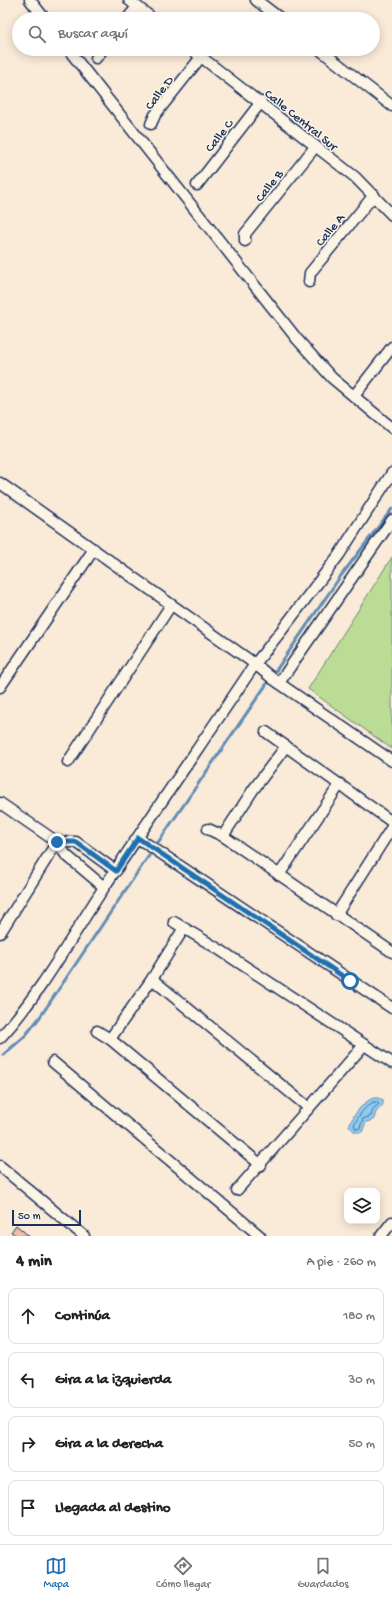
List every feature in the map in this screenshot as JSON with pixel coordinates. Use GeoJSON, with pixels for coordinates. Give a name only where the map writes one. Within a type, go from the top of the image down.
{"type":"FeatureCollection","features":[{"type":"Feature","properties":{"kind":"street"},"geometry":{"type":"LineString","coordinates":[[30,0],[39,12]]}},
{"type":"Feature","properties":{"kind":"street"},"geometry":{"type":"LineString","coordinates":[[129,0],[144,12]]}},
{"type":"Feature","properties":{"kind":"street"},"geometry":{"type":"LineString","coordinates":[[256,0],[272,12]]}},
{"type":"Feature","properties":{"kind":"street"},"geometry":{"type":"LineString","coordinates":[[133,12],[137,7]]}},
{"type":"Feature","properties":{"kind":"street"},"geometry":{"type":"LineString","coordinates":[[74,56],[297,339],[332,378],[392,428]]}},
{"type":"Feature","properties":{"kind":"street"},"geometry":{"type":"LineString","coordinates":[[328,56],[392,106]]}},
{"type":"Feature","properties":{"kind":"street","name":"Calle Central Sur"},"geometry":{"type":"LineString","coordinates":[[201,57],[261,102],[315,147],[355,177],[392,215]]}},
{"type":"Feature","properties":{"kind":"street","name":"Calle D"},"geometry":{"type":"LineString","coordinates":[[151,124],[155,116],[201,57]]}},
{"type":"Feature","properties":{"kind":"street","name":"Calle C"},"geometry":{"type":"LineString","coordinates":[[197,184],[261,102]]}},
{"type":"Feature","properties":{"kind":"street","name":"Calle B"},"geometry":{"type":"LineString","coordinates":[[245,241],[246,234],[315,147]]}},
{"type":"Feature","properties":{"kind":"street","name":"Calle A"},"geometry":{"type":"LineString","coordinates":[[309,282],[310,273],[374,195]]}},
{"type":"Feature","properties":{"kind":"street"},"geometry":{"type":"LineString","coordinates":[[354,396],[370,378],[392,348]]}},
{"type":"Feature","properties":{"kind":"street"},"geometry":{"type":"LineString","coordinates":[[0,1038],[18,1018],[39,989],[104,887],[254,664],[339,555],[392,473]]}},
{"type":"Feature","properties":{"kind":"street"},"geometry":{"type":"LineString","coordinates":[[0,483],[265,671],[276,681],[392,761]]}},
{"type":"Feature","properties":{"kind":"street"},"geometry":{"type":"LineString","coordinates":[[276,681],[392,520]]}},
{"type":"Feature","properties":{"kind":"street"},"geometry":{"type":"LineString","coordinates":[[0,687],[94,549]]}},
{"type":"Feature","properties":{"kind":"street"},"geometry":{"type":"LineString","coordinates":[[68,762],[172,605]]}},
{"type":"Feature","properties":{"kind":"street"},"geometry":{"type":"LineString","coordinates":[[266,732],[392,822]]}},
{"type":"Feature","properties":{"kind":"street"},"geometry":{"type":"LineString","coordinates":[[223,836],[253,790],[286,746]]}},
{"type":"Feature","properties":{"kind":"street"},"geometry":{"type":"LineString","coordinates":[[279,875],[340,784]]}},
{"type":"Feature","properties":{"kind":"street"},"geometry":{"type":"LineString","coordinates":[[0,803],[57,842],[66,855],[104,887]]}},
{"type":"Feature","properties":{"kind":"street"},"geometry":{"type":"LineString","coordinates":[[336,914],[392,827]]}},
{"type":"Feature","properties":{"kind":"street"},"geometry":{"type":"LineString","coordinates":[[208,829],[223,836],[392,951]]}},
{"type":"Feature","properties":{"kind":"street"},"geometry":{"type":"LineString","coordinates":[[138,838],[392,1008]]}},
{"type":"Feature","properties":{"kind":"street"},"geometry":{"type":"LineString","coordinates":[[57,842],[76,842],[116,871]]}},
{"type":"Feature","properties":{"kind":"street"},"geometry":{"type":"LineString","coordinates":[[0,933],[57,842]]}},
{"type":"Feature","properties":{"kind":"street"},"geometry":{"type":"LineString","coordinates":[[174,922],[220,950],[392,1063]]}},
{"type":"Feature","properties":{"kind":"street"},"geometry":{"type":"LineString","coordinates":[[110,1039],[152,979],[184,928]]}},
{"type":"Feature","properties":{"kind":"street"},"geometry":{"type":"LineString","coordinates":[[152,979],[309,1108]]}},
{"type":"Feature","properties":{"kind":"street"},"geometry":{"type":"LineString","coordinates":[[97,1031],[110,1039],[261,1164]]}},
{"type":"Feature","properties":{"kind":"street"},"geometry":{"type":"LineString","coordinates":[[237,1190],[364,1044]]}},
{"type":"Feature","properties":{"kind":"street"},"geometry":{"type":"LineString","coordinates":[[53,1062],[260,1236]]}},
{"type":"Feature","properties":{"kind":"street"},"geometry":{"type":"LineString","coordinates":[[0,1166],[84,1236]]}},
{"type":"Feature","properties":{"kind":"street"},"geometry":{"type":"LineString","coordinates":[[381,1236],[392,1222]]}},
{"type":"Feature","properties":{"kind":"green space"},"geometry":{"type":"Polygon","coordinates":[[[392,557],[392,749],[308,689],[392,557]]]}},
{"type":"Feature","properties":{"kind":"water"},"geometry":{"type":"Polygon","coordinates":[[[373,1098],[383,1100],[382,1106],[376,1112],[373,1120],[366,1122],[362,1132],[355,1132],[349,1126],[353,1118],[362,1106],[373,1098]]]}},
{"type":"Feature","properties":{"kind":"building"},"geometry":{"type":"Polygon","coordinates":[[[16,1225],[29,1236],[17,1236],[11,1232],[16,1225]]]}},
{"type":"Feature","properties":{"kind":"waterway"},"geometry":{"type":"LineString","coordinates":[[3,1055],[25,1036],[40,1017],[340,577],[392,509]]}},
{"type":"Feature","properties":{"kind":"route"},"geometry":{"type":"LineString","coordinates":[[57,842],[76,842],[116,871],[138,838],[350,981]]}}]}
